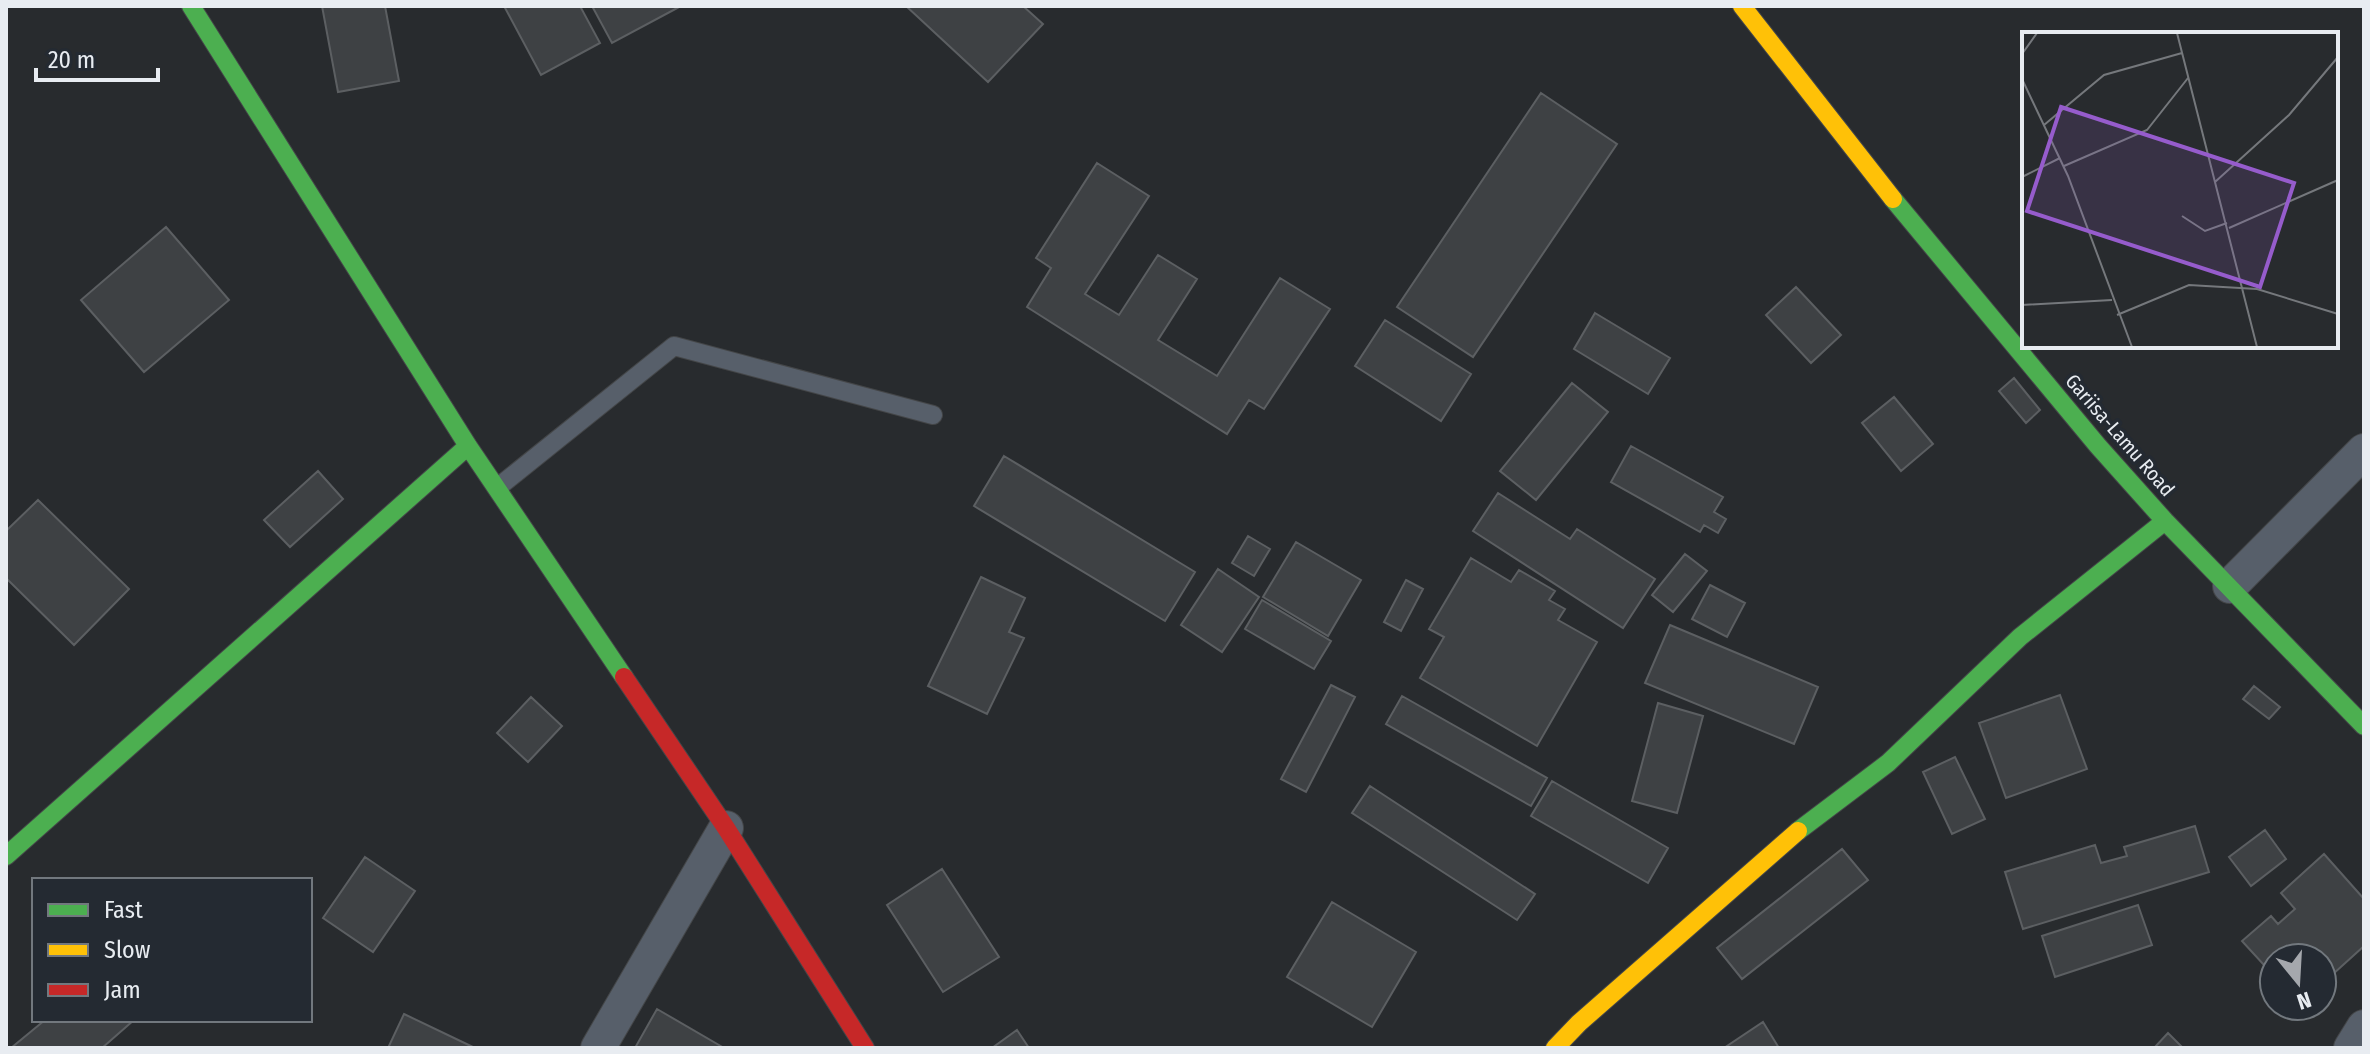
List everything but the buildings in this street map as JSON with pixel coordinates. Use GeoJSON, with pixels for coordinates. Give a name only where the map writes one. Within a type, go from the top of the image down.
{"type":"FeatureCollection","features":[{"type":"Feature","properties":{"kind":"street"},"geometry":{"type":"LineString","coordinates":[[191,6],[468,446],[726,828],[865,1048]]}},
{"type":"Feature","properties":{"kind":"street","name":"Gariisa-Lamu Road"},"geometry":{"type":"LineString","coordinates":[[1742,6],[1865,165],[2098,446],[2165,521],[2364,726]]}},
{"type":"Feature","properties":{"kind":"street"},"geometry":{"type":"LineString","coordinates":[[6,856],[468,446]]}},
{"type":"Feature","properties":{"kind":"street"},"geometry":{"type":"LineString","coordinates":[[2230,586],[2364,451]]}},
{"type":"Feature","properties":{"kind":"street"},"geometry":{"type":"LineString","coordinates":[[1555,1048],[1579,1023],[1811,820],[1888,763],[2020,637],[2165,521]]}},
{"type":"Feature","properties":{"kind":"street"},"geometry":{"type":"LineString","coordinates":[[598,1048],[726,828]]}},
{"type":"Feature","properties":{"kind":"street"},"geometry":{"type":"LineString","coordinates":[[2351,1048],[2364,1027]]}},
{"type":"Feature","properties":{"kind":"lane"},"geometry":{"type":"LineString","coordinates":[[497,488],[674,346],[933,415]]}},
{"type":"Feature","properties":{"kind":"traffic: fast"},"geometry":{"type":"LineString","coordinates":[[191,6],[468,446],[624,677]]}},
{"type":"Feature","properties":{"kind":"traffic: fast"},"geometry":{"type":"LineString","coordinates":[[1893,199],[2098,446],[2165,521],[2364,726]]}},
{"type":"Feature","properties":{"kind":"traffic: fast"},"geometry":{"type":"LineString","coordinates":[[6,856],[468,446]]}},
{"type":"Feature","properties":{"kind":"traffic: fast"},"geometry":{"type":"LineString","coordinates":[[1798,831],[1888,763],[2020,637],[2165,521]]}},
{"type":"Feature","properties":{"kind":"traffic: slow"},"geometry":{"type":"LineString","coordinates":[[1742,6],[1893,199]]}},
{"type":"Feature","properties":{"kind":"traffic: slow"},"geometry":{"type":"LineString","coordinates":[[1555,1048],[1579,1023],[1798,831]]}},
{"type":"Feature","properties":{"kind":"traffic: jam"},"geometry":{"type":"LineString","coordinates":[[624,677],[726,828],[865,1048]]}}]}
